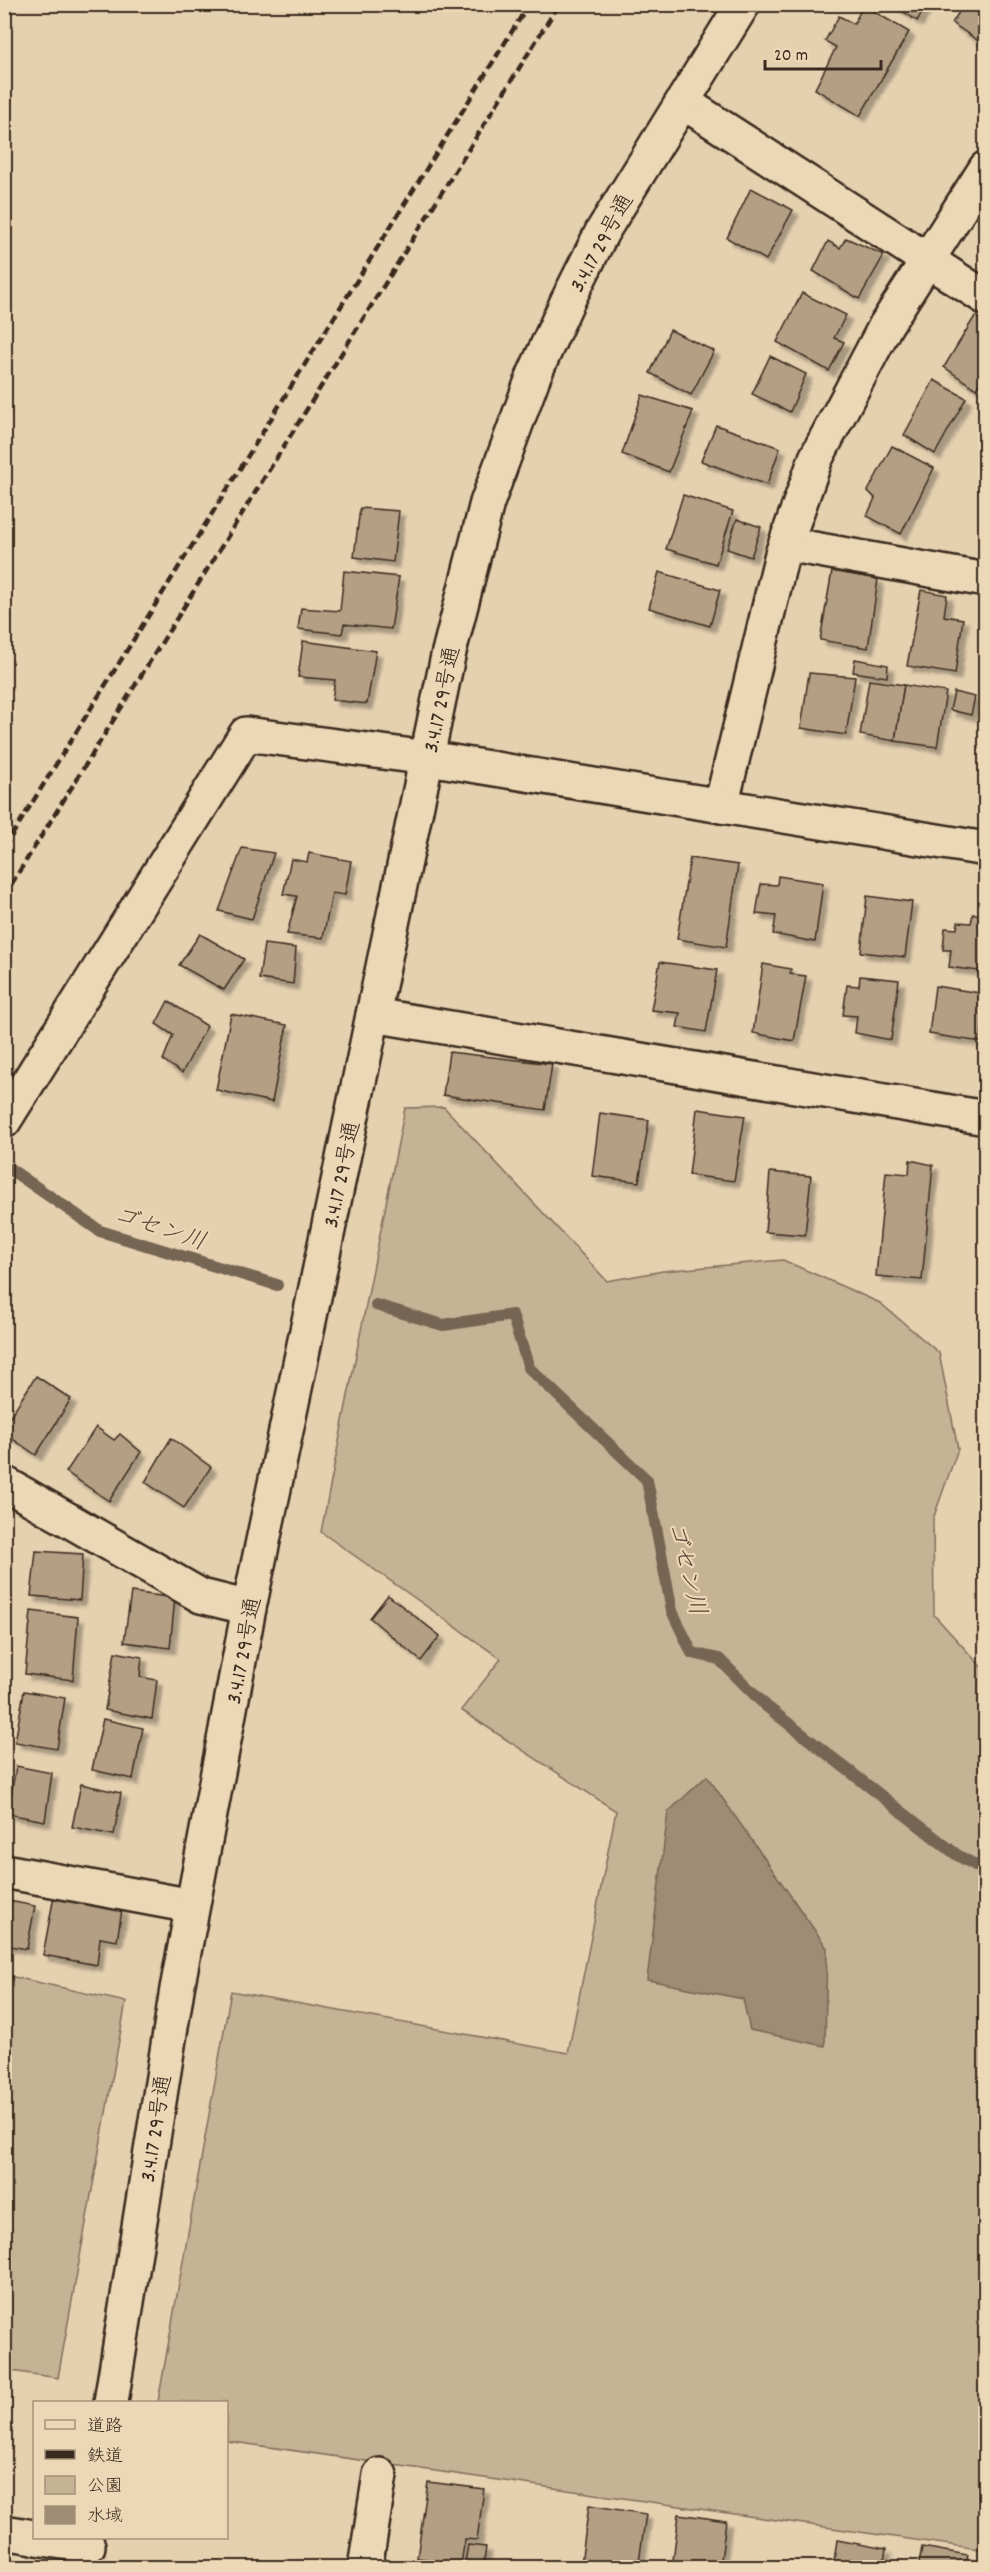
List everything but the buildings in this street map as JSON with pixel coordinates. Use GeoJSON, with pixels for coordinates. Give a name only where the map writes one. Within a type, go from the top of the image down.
{"type":"FeatureCollection","features":[{"type":"Feature","properties":{"kind":"street","name":"3.4.17 29号通"},"geometry":{"type":"LineString","coordinates":[[111,2401],[177,1989],[249,1608],[448,656],[487,503],[513,428],[567,302],[602,231],[743,4]]}},
{"type":"Feature","properties":{"kind":"street"},"geometry":{"type":"LineString","coordinates":[[683,102],[986,298]]}},
{"type":"Feature","properties":{"kind":"street"},"geometry":{"type":"LineString","coordinates":[[721,806],[786,544],[816,458],[886,325],[986,168]]}},
{"type":"Feature","properties":{"kind":"street"},"geometry":{"type":"LineString","coordinates":[[786,544],[986,580]]}},
{"type":"Feature","properties":{"kind":"street"},"geometry":{"type":"LineString","coordinates":[[4,1121],[246,734],[428,758],[986,849]]}},
{"type":"Feature","properties":{"kind":"street"},"geometry":{"type":"LineString","coordinates":[[374,1015],[986,1118]]}},
{"type":"Feature","properties":{"kind":"street"},"geometry":{"type":"LineString","coordinates":[[4,1483],[201,1596],[249,1608]]}},
{"type":"Feature","properties":{"kind":"street"},"geometry":{"type":"LineString","coordinates":[[4,1871],[192,1906]]}},
{"type":"Feature","properties":{"kind":"street"},"geometry":{"type":"LineString","coordinates":[[365,2568],[381,2475]]}},
{"type":"Feature","properties":{"kind":"street"},"geometry":{"type":"LineString","coordinates":[[4,2532],[33,2537]]}},
{"type":"Feature","properties":{"kind":"street"},"geometry":{"type":"LineString","coordinates":[[44,2539],[87,2550]]}},
{"type":"Feature","properties":{"kind":"green space"},"geometry":{"type":"Polygon","coordinates":[[[444,1107],[607,1281],[663,1271],[783,1260],[880,1303],[939,1353],[958,1449],[933,1519],[934,1615],[986,1672],[985,2550],[228,2441],[228,2401],[158,2401],[231,1991],[568,2053],[616,1811],[461,1710],[501,1659],[321,1532],[405,1108],[444,1107]]]}},
{"type":"Feature","properties":{"kind":"green space"},"geometry":{"type":"Polygon","coordinates":[[[5,1975],[126,2002],[58,2378],[5,2370],[5,1975]]]}},
{"type":"Feature","properties":{"kind":"water"},"geometry":{"type":"Polygon","coordinates":[[[707,1776],[827,1948],[825,2046],[750,2030],[743,1999],[647,1980],[668,1812],[707,1776]]]}},
{"type":"Feature","properties":{"kind":"waterway","name":"ゴセン川"},"geometry":{"type":"LineString","coordinates":[[10,1169],[100,1231],[277,1285]]}},
{"type":"Feature","properties":{"kind":"waterway","name":"ゴセン川"},"geometry":{"type":"LineString","coordinates":[[376,1305],[443,1325],[512,1315],[529,1368],[647,1480],[672,1611],[692,1653],[719,1659],[766,1706],[957,1855],[986,1871]]}},
{"type":"Feature","properties":{"kind":"railway"},"geometry":{"type":"LineString","coordinates":[[4,848],[529,4]]}},
{"type":"Feature","properties":{"kind":"railway"},"geometry":{"type":"LineString","coordinates":[[4,896],[559,4]]}}]}
